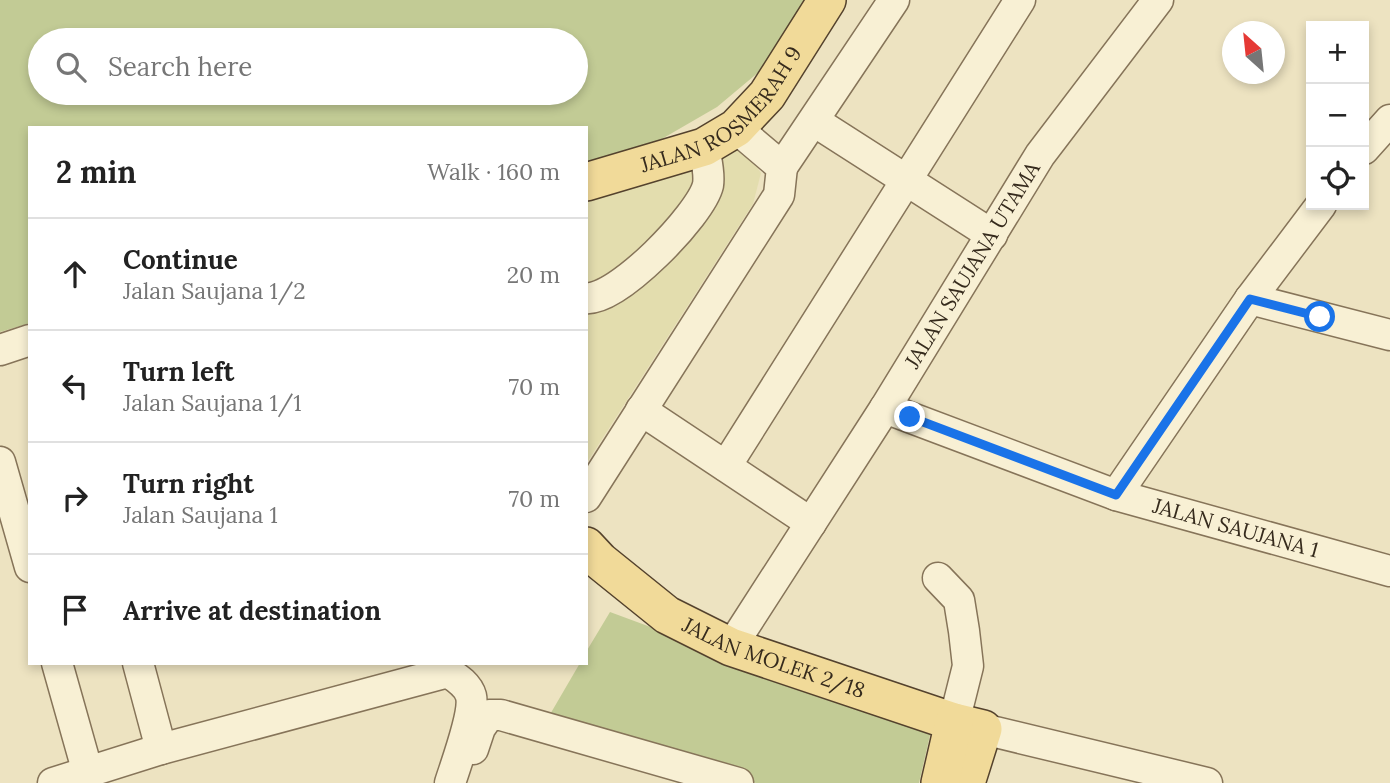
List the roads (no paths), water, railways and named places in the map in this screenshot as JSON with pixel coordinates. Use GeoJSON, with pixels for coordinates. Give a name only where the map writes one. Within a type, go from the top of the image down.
{"type":"FeatureCollection","features":[{"type":"Feature","properties":{"kind":"main road","name":"JALAN ROSMERAH 9"},"geometry":{"type":"LineString","coordinates":[[588,181],[704,147],[736,128],[767,94],[827,0]]}},
{"type":"Feature","properties":{"kind":"main road","name":"JALAN MOLEK 2/18"},"geometry":{"type":"LineString","coordinates":[[588,548],[667,615],[731,647],[968,725]]}},
{"type":"Feature","properties":{"kind":"main road"},"geometry":{"type":"LineString","coordinates":[[940,783],[968,725]]}},
{"type":"Feature","properties":{"kind":"main road"},"geometry":{"type":"LineString","coordinates":[[966,783],[968,725]]}},
{"type":"Feature","properties":{"kind":"street"},"geometry":{"type":"LineString","coordinates":[[588,494],[779,195],[782,167],[894,0]]}},
{"type":"Feature","properties":{"kind":"street"},"geometry":{"type":"LineString","coordinates":[[726,466],[1020,0]]}},
{"type":"Feature","properties":{"kind":"street","name":"JALAN SAUJANA UTAMA"},"geometry":{"type":"LineString","coordinates":[[731,647],[885,408],[1040,155],[1158,0]]}},
{"type":"Feature","properties":{"kind":"street"},"geometry":{"type":"LineString","coordinates":[[814,121],[992,235]]}},
{"type":"Feature","properties":{"kind":"street"},"geometry":{"type":"LineString","coordinates":[[736,128],[782,167]]}},
{"type":"Feature","properties":{"kind":"street"},"geometry":{"type":"LineString","coordinates":[[588,298],[600,297],[617,287],[677,234],[699,206],[708,183],[704,147]]}},
{"type":"Feature","properties":{"kind":"street"},"geometry":{"type":"LineString","coordinates":[[1116,495],[1250,299],[1317,210]]}},
{"type":"Feature","properties":{"kind":"street"},"geometry":{"type":"LineString","coordinates":[[1250,299],[1390,335]]}},
{"type":"Feature","properties":{"kind":"street"},"geometry":{"type":"LineString","coordinates":[[0,350],[28,341]]}},
{"type":"Feature","properties":{"kind":"street","name":"JALAN SAUJANA 1"},"geometry":{"type":"LineString","coordinates":[[885,408],[1116,495],[1390,571]]}},
{"type":"Feature","properties":{"kind":"street"},"geometry":{"type":"LineString","coordinates":[[642,410],[811,523]]}},
{"type":"Feature","properties":{"kind":"street"},"geometry":{"type":"LineString","coordinates":[[0,462],[28,560]]}},
{"type":"Feature","properties":{"kind":"street"},"geometry":{"type":"LineString","coordinates":[[939,578],[959,600],[968,666],[968,725],[1207,783]]}},
{"type":"Feature","properties":{"kind":"street"},"geometry":{"type":"LineString","coordinates":[[58,665],[88,773]]}},
{"type":"Feature","properties":{"kind":"street"},"geometry":{"type":"LineString","coordinates":[[139,665],[161,749]]}},
{"type":"Feature","properties":{"kind":"street"},"geometry":{"type":"LineString","coordinates":[[53,783],[161,749],[448,672],[461,680],[471,694],[471,710],[448,782]]}},
{"type":"Feature","properties":{"kind":"street"},"geometry":{"type":"LineString","coordinates":[[448,782],[489,715],[501,715],[738,783]]}}]}
